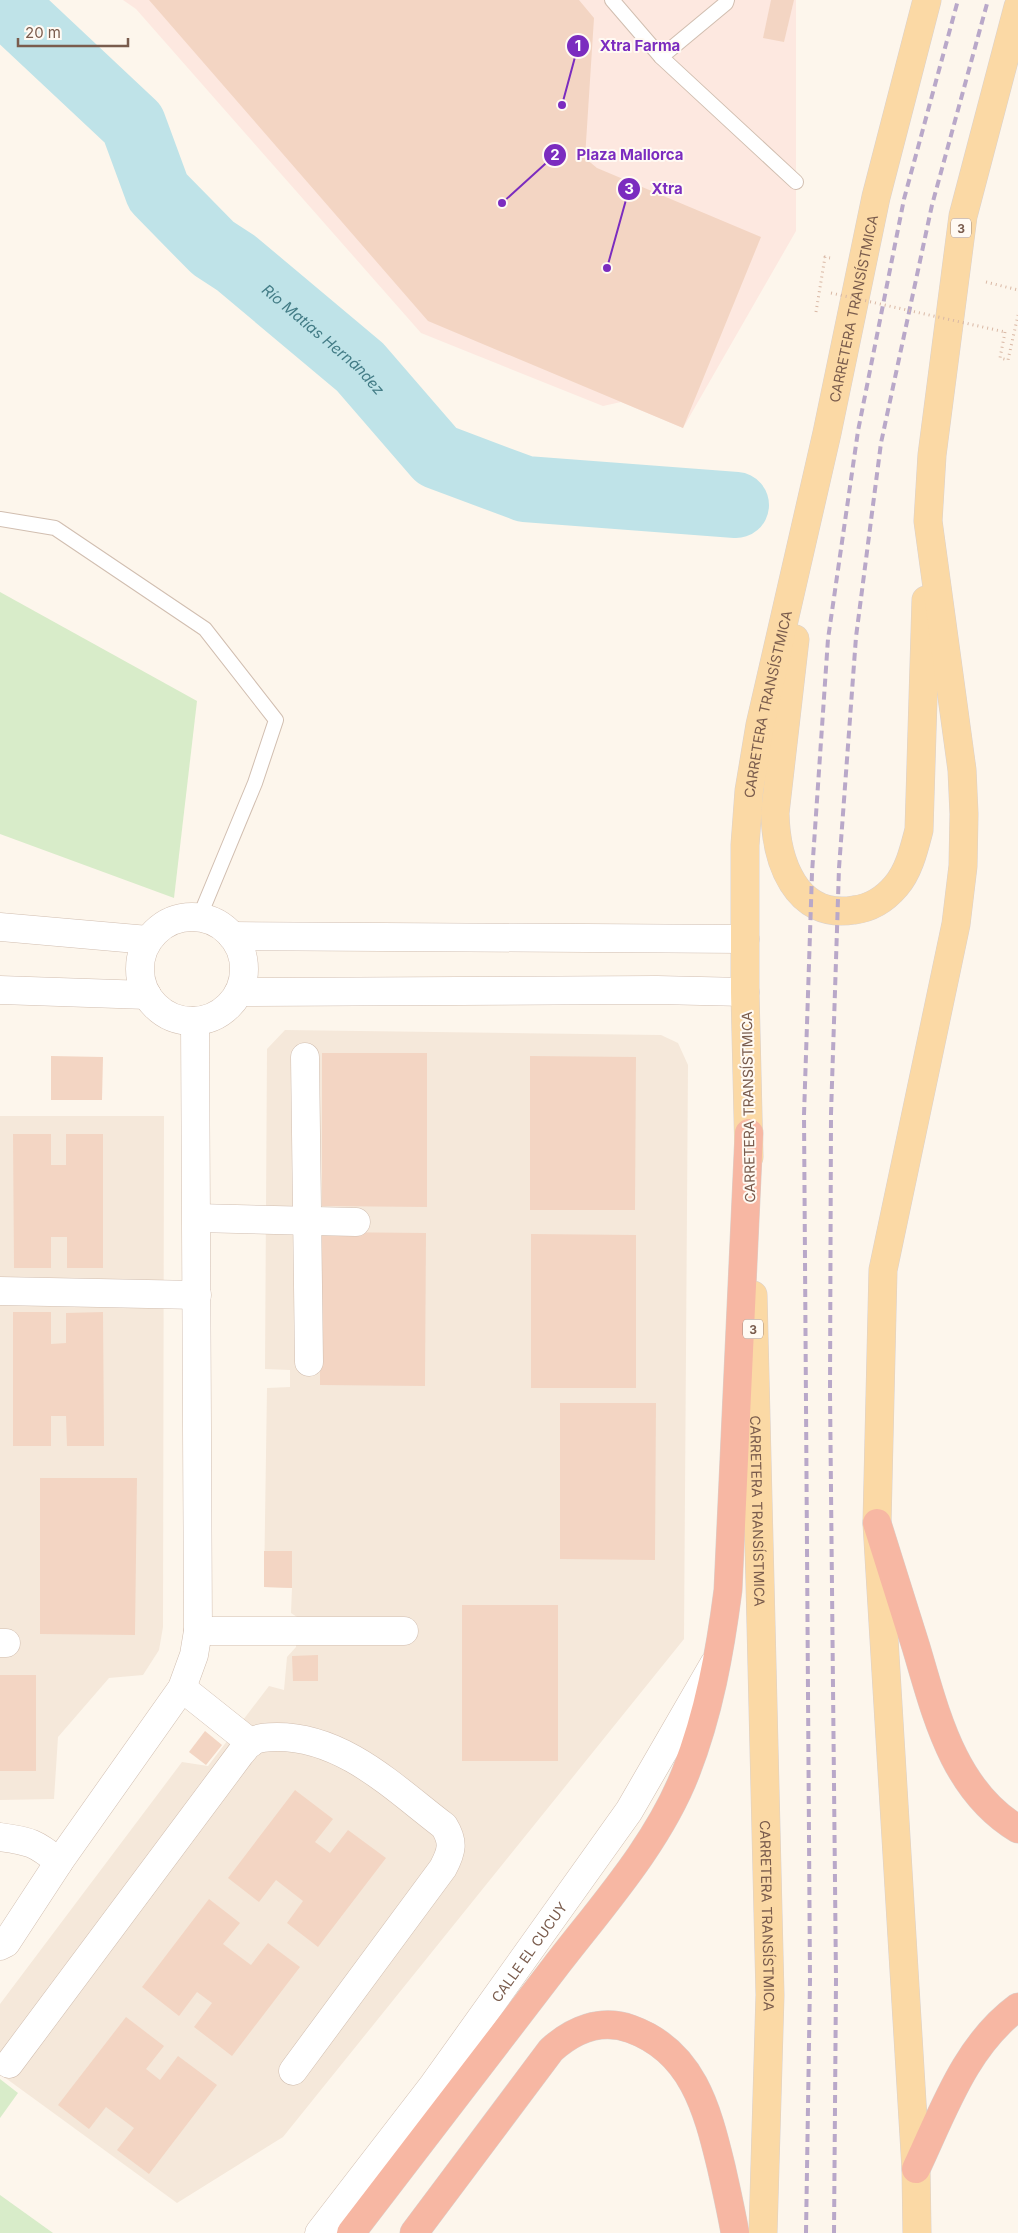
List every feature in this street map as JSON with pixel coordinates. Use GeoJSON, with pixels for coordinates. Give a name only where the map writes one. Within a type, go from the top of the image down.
{"type":"FeatureCollection","features":[{"type":"Feature","properties":{"kind":"highway"},"geometry":{"type":"LineString","coordinates":[[351,2233],[624,1877],[669,1807],[686,1773],[704,1718],[718,1657],[728,1590],[732,1541],[749,1133]]}},
{"type":"Feature","properties":{"kind":"highway"},"geometry":{"type":"LineString","coordinates":[[877,1523],[933,1704],[951,1752],[958,1767],[973,1789],[991,1809],[1018,1829]]}},
{"type":"Feature","properties":{"kind":"highway"},"geometry":{"type":"LineString","coordinates":[[916,2170],[963,2069],[980,2044],[1018,2007]]}},
{"type":"Feature","properties":{"kind":"highway"},"geometry":{"type":"LineString","coordinates":[[414,2233],[550,2050],[571,2033],[588,2027],[606,2025],[622,2026],[646,2036],[674,2056],[697,2088],[706,2109],[715,2141],[735,2233]]}},
{"type":"Feature","properties":{"kind":"main road","name":"CARRETERA TRANSÍSTMICA"},"geometry":{"type":"LineString","coordinates":[[763,2233],[770,1995],[745,992],[745,845],[749,791],[760,725],[810,503],[828,433],[876,197],[928,0]]}},
{"type":"Feature","properties":{"kind":"main road","name":"3"},"geometry":{"type":"LineString","coordinates":[[917,2233],[916,2170],[877,1523],[883,1270],[952,942],[963,866],[964,814],[962,770],[928,521],[932,454],[954,273],[963,216],[1018,6]]}},
{"type":"Feature","properties":{"kind":"main road"},"geometry":{"type":"LineString","coordinates":[[810,503],[775,813],[776,831],[780,856],[787,875],[800,893],[815,906],[845,912],[863,909],[883,900],[897,886],[906,872],[914,852],[919,830],[928,521]]}},
{"type":"Feature","properties":{"kind":"street"},"geometry":{"type":"LineString","coordinates":[[199,918],[217,924],[232,936],[240,949],[244,963],[244,978],[239,992],[228,1007],[213,1017],[195,1021],[176,1019],[159,1009],[146,995],[140,977],[141,958],[148,940],[162,926],[180,919],[199,918]]}},
{"type":"Feature","properties":{"kind":"street"},"geometry":{"type":"LineString","coordinates":[[0,927],[148,940]]}},
{"type":"Feature","properties":{"kind":"street"},"geometry":{"type":"LineString","coordinates":[[232,936],[745,939]]}},
{"type":"Feature","properties":{"kind":"street"},"geometry":{"type":"LineString","coordinates":[[0,990],[146,995]]}},
{"type":"Feature","properties":{"kind":"street"},"geometry":{"type":"LineString","coordinates":[[239,992],[657,990],[745,992]]}},
{"type":"Feature","properties":{"kind":"street"},"geometry":{"type":"LineString","coordinates":[[0,1946],[6,1943],[59,1862],[182,1688],[194,1655],[198,1631],[195,1021]]}},
{"type":"Feature","properties":{"kind":"street"},"geometry":{"type":"LineString","coordinates":[[305,1057],[308,1362]]}},
{"type":"Feature","properties":{"kind":"street"},"geometry":{"type":"LineString","coordinates":[[197,1218],[356,1222]]}},
{"type":"Feature","properties":{"kind":"street"},"geometry":{"type":"LineString","coordinates":[[0,1291],[197,1295]]}},
{"type":"Feature","properties":{"kind":"street"},"geometry":{"type":"LineString","coordinates":[[198,1631],[404,1631]]}},
{"type":"Feature","properties":{"kind":"street","name":"CALLE EL CUCUY"},"geometry":{"type":"LineString","coordinates":[[318,2233],[434,2084],[629,1811],[718,1657]]}},
{"type":"Feature","properties":{"kind":"street"},"geometry":{"type":"LineString","coordinates":[[182,1688],[251,1743]]}},
{"type":"Feature","properties":{"kind":"street"},"geometry":{"type":"LineString","coordinates":[[9,2064],[241,1753],[251,1743],[259,1739],[291,1737],[343,1752],[444,1826],[450,1836],[451,1846],[449,1857],[443,1868],[293,2071]]}},
{"type":"Feature","properties":{"kind":"street"},"geometry":{"type":"LineString","coordinates":[[0,1837],[26,1840],[59,1862]]}},
{"type":"Feature","properties":{"kind":"lane"},"geometry":{"type":"LineString","coordinates":[[612,0],[661,57],[796,182]]}},
{"type":"Feature","properties":{"kind":"lane"},"geometry":{"type":"LineString","coordinates":[[661,57],[726,3],[727,0]]}},
{"type":"Feature","properties":{"kind":"lane"},"geometry":{"type":"LineString","coordinates":[[0,519],[55,528],[204,629],[276,720],[255,783],[199,918]]}},
{"type":"Feature","properties":{"kind":"path"},"geometry":{"type":"LineString","coordinates":[[831,293],[1005,332],[1000,358],[1008,360],[1018,315]]}},
{"type":"Feature","properties":{"kind":"shaded area"},"geometry":{"type":"Polygon","coordinates":[[[123,0],[796,0],[796,231],[683,428],[621,402],[603,406],[421,333],[136,9],[123,0]]]}},
{"type":"Feature","properties":{"kind":"shaded area"},"geometry":{"type":"Polygon","coordinates":[[[285,1030],[661,1035],[678,1043],[688,1065],[684,1639],[283,2137],[177,2203],[0,2074],[0,2004],[182,1762],[208,1766],[269,1686],[284,1690],[287,1657],[296,1647],[297,1617],[291,1613],[292,1588],[264,1587],[267,1388],[290,1387],[290,1370],[265,1369],[267,1049],[285,1030]]]}},
{"type":"Feature","properties":{"kind":"shaded area"},"geometry":{"type":"Polygon","coordinates":[[[0,1116],[164,1116],[163,1627],[159,1650],[143,1675],[109,1678],[58,1737],[54,1799],[0,1800],[0,1116]]]}},
{"type":"Feature","properties":{"kind":"green space"},"geometry":{"type":"Polygon","coordinates":[[[0,592],[197,701],[174,898],[0,834],[0,592]]]}},
{"type":"Feature","properties":{"kind":"green space"},"geometry":{"type":"Polygon","coordinates":[[[0,2079],[18,2093],[0,2118],[0,2079]]]}},
{"type":"Feature","properties":{"kind":"green space"},"geometry":{"type":"Polygon","coordinates":[[[0,2195],[53,2233],[0,2233],[0,2195]]]}},
{"type":"Feature","properties":{"kind":"building"},"geometry":{"type":"Polygon","coordinates":[[[149,0],[579,0],[594,18],[585,158],[597,168],[761,237],[683,428],[428,321],[149,0]]]}},
{"type":"Feature","properties":{"kind":"building"},"geometry":{"type":"Polygon","coordinates":[[[771,0],[794,0],[784,42],[763,38],[771,0]]]}},
{"type":"Feature","properties":{"kind":"building"},"geometry":{"type":"Polygon","coordinates":[[[322,1053],[427,1053],[427,1207],[322,1206],[322,1053]]]}},
{"type":"Feature","properties":{"kind":"building"},"geometry":{"type":"Polygon","coordinates":[[[51,1056],[103,1057],[102,1100],[51,1100],[51,1056]]]}},
{"type":"Feature","properties":{"kind":"building"},"geometry":{"type":"Polygon","coordinates":[[[530,1056],[636,1057],[635,1210],[530,1210],[530,1056]]]}},
{"type":"Feature","properties":{"kind":"building"},"geometry":{"type":"Polygon","coordinates":[[[13,1134],[51,1134],[51,1165],[66,1165],[66,1134],[103,1134],[103,1268],[67,1268],[67,1237],[51,1237],[51,1268],[14,1268],[13,1134]]]}},
{"type":"Feature","properties":{"kind":"building"},"geometry":{"type":"Polygon","coordinates":[[[320,1232],[426,1233],[425,1386],[320,1385],[320,1232]]]}},
{"type":"Feature","properties":{"kind":"building"},"geometry":{"type":"Polygon","coordinates":[[[531,1234],[636,1235],[636,1388],[531,1388],[531,1234]]]}},
{"type":"Feature","properties":{"kind":"building"},"geometry":{"type":"Polygon","coordinates":[[[13,1312],[51,1312],[51,1344],[66,1343],[66,1313],[103,1312],[104,1446],[67,1446],[66,1416],[51,1416],[51,1446],[13,1446],[13,1312]]]}},
{"type":"Feature","properties":{"kind":"building"},"geometry":{"type":"Polygon","coordinates":[[[560,1403],[656,1403],[655,1560],[560,1559],[560,1403]]]}},
{"type":"Feature","properties":{"kind":"building"},"geometry":{"type":"Polygon","coordinates":[[[40,1478],[137,1478],[135,1635],[40,1634],[40,1478]]]}},
{"type":"Feature","properties":{"kind":"building"},"geometry":{"type":"Polygon","coordinates":[[[264,1551],[292,1551],[292,1588],[264,1587],[264,1551]]]}},
{"type":"Feature","properties":{"kind":"building"},"geometry":{"type":"Polygon","coordinates":[[[462,1605],[558,1605],[558,1761],[462,1761],[462,1605]]]}},
{"type":"Feature","properties":{"kind":"building"},"geometry":{"type":"Polygon","coordinates":[[[318,1655],[318,1681],[293,1681],[292,1656],[318,1655]]]}},
{"type":"Feature","properties":{"kind":"building"},"geometry":{"type":"Polygon","coordinates":[[[0,1675],[36,1675],[36,1771],[0,1771],[0,1675]]]}},
{"type":"Feature","properties":{"kind":"building"},"geometry":{"type":"Polygon","coordinates":[[[205,1731],[222,1745],[206,1765],[189,1752],[205,1731]]]}},
{"type":"Feature","properties":{"kind":"building"},"geometry":{"type":"Polygon","coordinates":[[[295,1790],[333,1819],[315,1842],[330,1853],[348,1830],[386,1858],[318,1947],[287,1923],[303,1901],[276,1880],[259,1902],[228,1878],[295,1790]]]}},
{"type":"Feature","properties":{"kind":"building"},"geometry":{"type":"Polygon","coordinates":[[[209,1899],[240,1923],[223,1944],[251,1965],[268,1943],[300,1967],[232,2056],[194,2027],[212,2003],[197,1992],[179,2016],[142,1987],[209,1899]]]}},
{"type":"Feature","properties":{"kind":"building"},"geometry":{"type":"Polygon","coordinates":[[[126,2017],[164,2046],[146,2069],[160,2080],[178,2056],[217,2085],[149,2174],[117,2150],[134,2128],[106,2107],[89,2129],[58,2105],[126,2017]]]}},
{"type":"Feature","properties":{"kind":"waterway","name":"Río Matías Hernández"},"geometry":{"type":"LineString","coordinates":[[13,0],[19,17],[133,124],[158,192],[213,248],[236,263],[360,367],[437,456],[525,489],[736,505]]}},
{"type":"Feature","properties":{"kind":"railway"},"geometry":{"type":"LineString","coordinates":[[806,2233],[810,1980],[804,1115],[812,873],[828,639],[858,431],[904,199],[958,0]]}},
{"type":"Feature","properties":{"kind":"railway"},"geometry":{"type":"LineString","coordinates":[[834,2233],[836,1980],[830,1392],[831,1114],[839,868],[856,637],[881,443],[932,205],[988,0]]}},
{"type":"Feature","properties":{"kind":"place","name":"Xtra Farma"},"geometry":{"type":"Point","coordinates":[562,105]}},
{"type":"Feature","properties":{"kind":"place","name":"Plaza Mallorca"},"geometry":{"type":"Point","coordinates":[502,203]}},
{"type":"Feature","properties":{"kind":"place","name":"Xtra"},"geometry":{"type":"Point","coordinates":[607,268]}}]}
